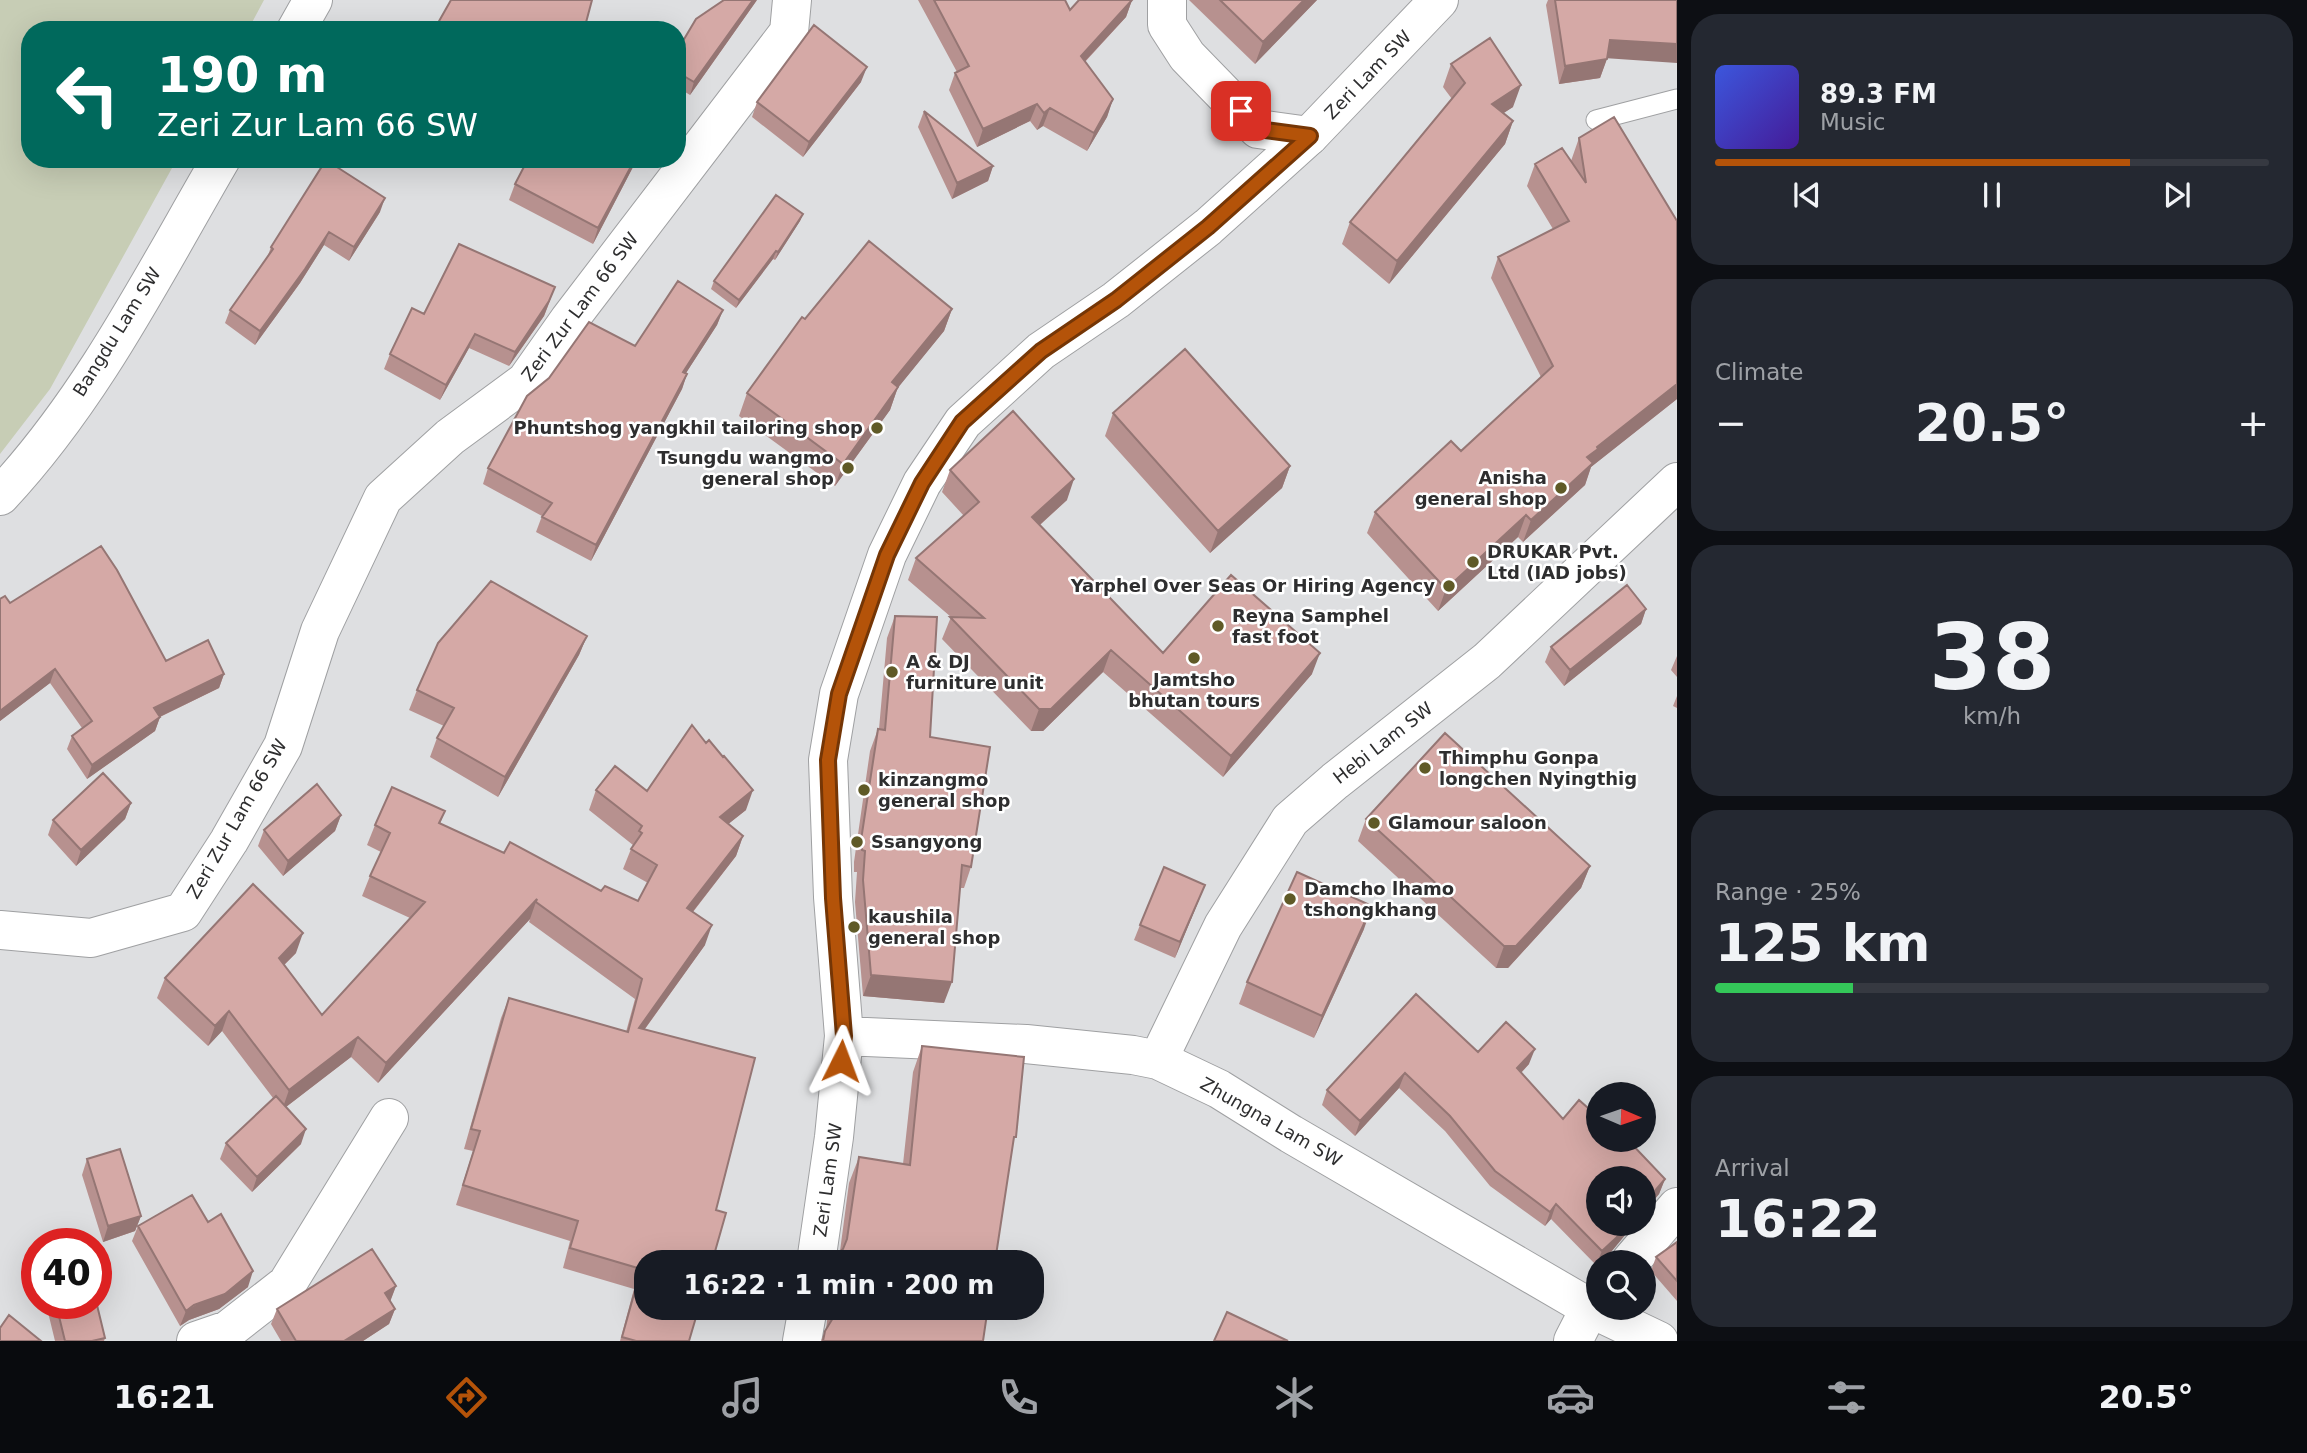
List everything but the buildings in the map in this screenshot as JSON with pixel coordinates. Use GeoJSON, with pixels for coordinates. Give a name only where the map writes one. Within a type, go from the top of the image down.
{"type":"FeatureCollection","features":[{"type":"Feature","properties":{"kind":"street"},"geometry":{"type":"LineString","coordinates":[[301,21],[313,0]]}},
{"type":"Feature","properties":{"kind":"street","name":"Zeri Zur Lam 66 SW"},"geometry":{"type":"LineString","coordinates":[[686,167],[789,32],[792,0]]}},
{"type":"Feature","properties":{"kind":"street"},"geometry":{"type":"LineString","coordinates":[[1167,0],[1167,25],[1187,56],[1258,129],[1310,136]]}},
{"type":"Feature","properties":{"kind":"street","name":"Zeri Lam SW"},"geometry":{"type":"LineString","coordinates":[[818,1250],[834,1137],[844,1036],[833,898],[828,760],[839,694],[887,555],[922,483],[962,422],[1041,351],[1116,300],[1208,227],[1310,136],[1439,0]]}},
{"type":"Feature","properties":{"kind":"street","name":"Bangdu Lam SW"},"geometry":{"type":"LineString","coordinates":[[0,496],[61,420],[119,335],[216,168]]}},
{"type":"Feature","properties":{"kind":"street","name":"Zeri Zur Lam 66 SW"},"geometry":{"type":"LineString","coordinates":[[0,930],[91,938],[183,912],[229,841],[283,746],[320,631],[383,498],[450,437],[526,382],[569,320],[685,168]]}},
{"type":"Feature","properties":{"kind":"street","name":"Hebi Lam SW"},"geometry":{"type":"LineString","coordinates":[[1158,1060],[1223,926],[1290,820],[1335,780],[1487,662],[1677,482]]}},
{"type":"Feature","properties":{"kind":"street","name":"Zhungna Lam SW"},"geometry":{"type":"LineString","coordinates":[[844,1036],[1026,1044],[1158,1060],[1220,1089],[1586,1315]]}},
{"type":"Feature","properties":{"kind":"street"},"geometry":{"type":"LineString","coordinates":[[196,1341],[228,1331],[287,1284],[388,1118]]}},
{"type":"Feature","properties":{"kind":"street"},"geometry":{"type":"LineString","coordinates":[[1640,1250],[1677,1207]]}},
{"type":"Feature","properties":{"kind":"street"},"geometry":{"type":"LineString","coordinates":[[802,1341],[806,1320]]}},
{"type":"Feature","properties":{"kind":"street","name":"Zhungna Lam SW"},"geometry":{"type":"LineString","coordinates":[[1598,1320],[1658,1341]]}},
{"type":"Feature","properties":{"kind":"lane"},"geometry":{"type":"LineString","coordinates":[[1596,120],[1677,99]]}},
{"type":"Feature","properties":{"kind":"green space"},"geometry":{"type":"Polygon","coordinates":[[[0,0],[264,0],[253,21],[21,21],[21,168],[172,168],[50,389],[0,454],[0,0]]]}},
{"type":"Feature","properties":{"kind":"place","name":"Phuntshog yangkhil tailoring shop"},"geometry":{"type":"Point","coordinates":[877,428]}},
{"type":"Feature","properties":{"kind":"place","name":"Tsungdu wangmo general shop"},"geometry":{"type":"Point","coordinates":[848,468]}},
{"type":"Feature","properties":{"kind":"place","name":"Anisha general shop"},"geometry":{"type":"Point","coordinates":[1561,488]}},
{"type":"Feature","properties":{"kind":"place","name":"DRUKAR Pvt. Ltd (IAD jobs)"},"geometry":{"type":"Point","coordinates":[1473,562]}},
{"type":"Feature","properties":{"kind":"place","name":"Yarphel Over Seas Or Hiring Agency"},"geometry":{"type":"Point","coordinates":[1449,586]}},
{"type":"Feature","properties":{"kind":"place","name":"Reyna Samphel fast foot"},"geometry":{"type":"Point","coordinates":[1218,626]}},
{"type":"Feature","properties":{"kind":"place","name":"Jamtsho bhutan tours"},"geometry":{"type":"Point","coordinates":[1194,658]}},
{"type":"Feature","properties":{"kind":"place","name":"A & DJ furniture unit"},"geometry":{"type":"Point","coordinates":[892,672]}},
{"type":"Feature","properties":{"kind":"place","name":"Thimphu Gonpa longchen Nyingthig"},"geometry":{"type":"Point","coordinates":[1425,768]}},
{"type":"Feature","properties":{"kind":"place","name":"kinzangmo general shop"},"geometry":{"type":"Point","coordinates":[864,790]}},
{"type":"Feature","properties":{"kind":"place","name":"Glamour saloon"},"geometry":{"type":"Point","coordinates":[1374,823]}},
{"type":"Feature","properties":{"kind":"place","name":"Ssangyong"},"geometry":{"type":"Point","coordinates":[857,842]}},
{"type":"Feature","properties":{"kind":"place","name":"Damcho lhamo tshongkhang"},"geometry":{"type":"Point","coordinates":[1290,899]}},
{"type":"Feature","properties":{"kind":"place","name":"kaushila general shop"},"geometry":{"type":"Point","coordinates":[854,927]}},
{"type":"Feature","properties":{"kind":"route"},"geometry":{"type":"LineString","coordinates":[[841,1061],[844,1036],[833,898],[828,760],[839,694],[887,555],[922,483],[962,422],[1041,351],[1116,300],[1208,227],[1310,136],[1258,129],[1241,111]]}}]}
